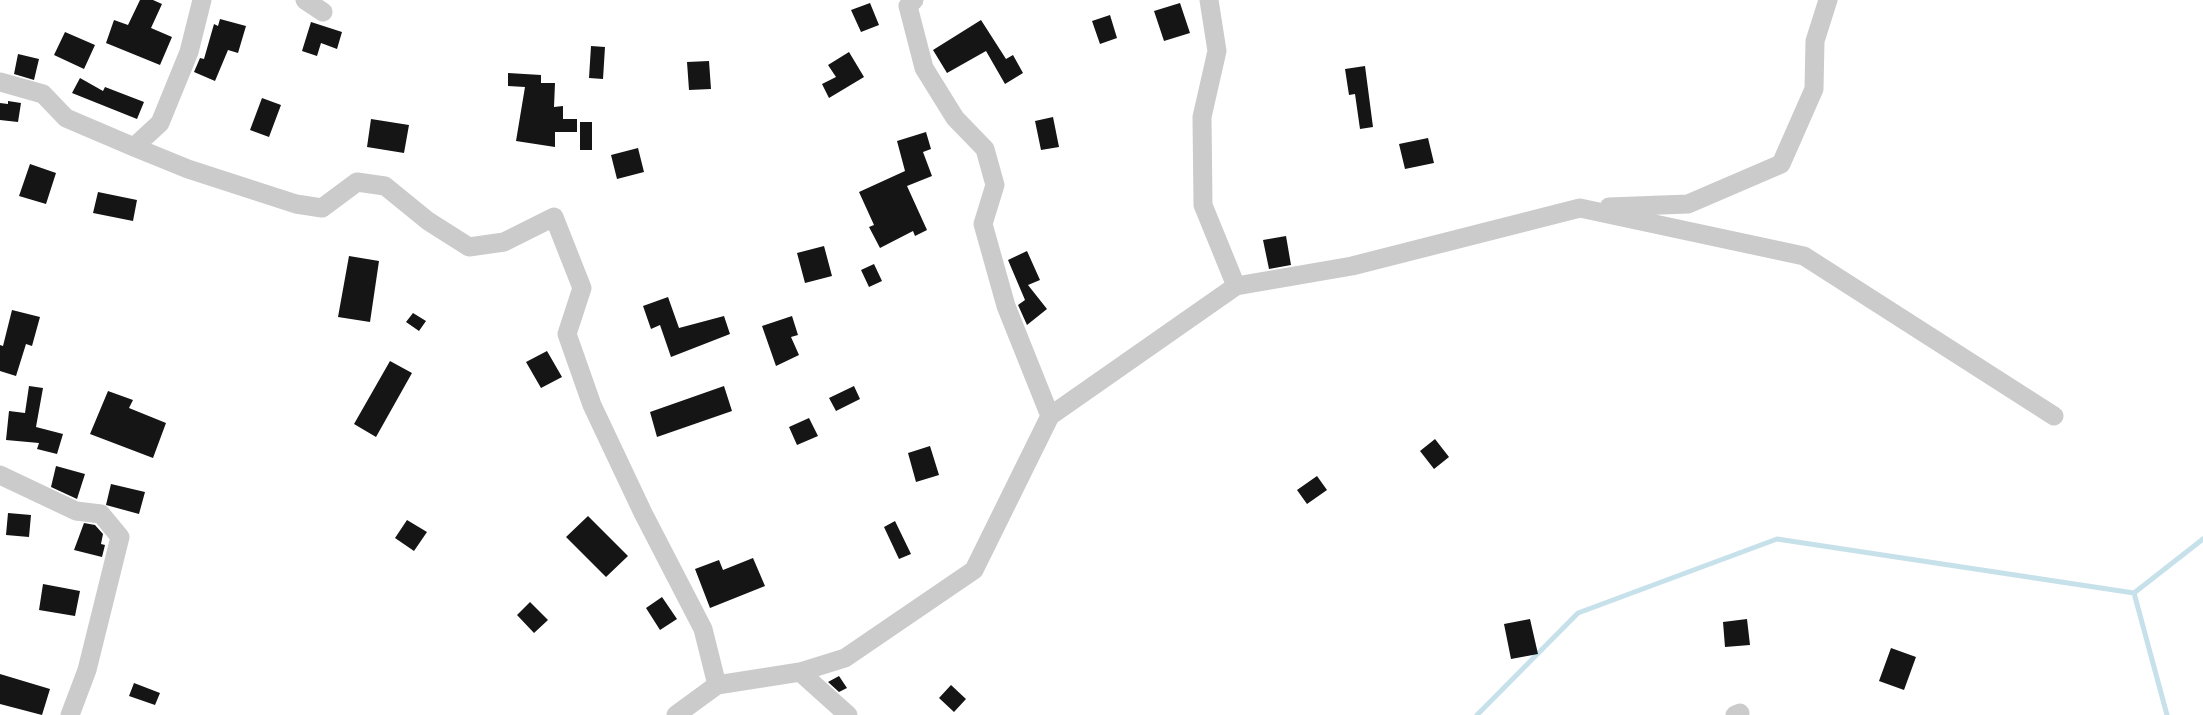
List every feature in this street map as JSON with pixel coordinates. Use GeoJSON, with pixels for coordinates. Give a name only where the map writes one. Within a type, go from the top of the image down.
{"type":"FeatureCollection","features":[{"type":"Feature","properties":{"kind":"street"},"geometry":{"type":"LineString","coordinates":[[134,147],[160,123],[189,52],[202,0]]}},
{"type":"Feature","properties":{"kind":"street"},"geometry":{"type":"LineString","coordinates":[[305,0],[323,12]]}},
{"type":"Feature","properties":{"kind":"street"},"geometry":{"type":"LineString","coordinates":[[914,0],[908,6],[924,68],[955,118],[986,149],[995,185],[983,224],[1006,306],[1050,416]]}},
{"type":"Feature","properties":{"kind":"street"},"geometry":{"type":"LineString","coordinates":[[1209,0],[1218,51],[1202,117],[1203,205],[1236,286]]}},
{"type":"Feature","properties":{"kind":"street"},"geometry":{"type":"LineString","coordinates":[[676,715],[717,685],[800,672],[845,658],[974,570],[1050,416],[1236,286],[1352,266],[1580,208],[1688,204],[1781,164],[1814,89],[1815,42],[1828,0]]}},
{"type":"Feature","properties":{"kind":"street"},"geometry":{"type":"LineString","coordinates":[[0,82],[43,94],[66,118],[134,147],[188,169],[296,204],[322,208],[357,182],[385,186],[428,221],[469,247],[504,242],[554,217],[582,288],[566,334],[592,406],[643,513],[704,629],[717,685]]}},
{"type":"Feature","properties":{"kind":"street"},"geometry":{"type":"LineString","coordinates":[[1580,208],[1804,256],[2054,416]]}},
{"type":"Feature","properties":{"kind":"street"},"geometry":{"type":"LineString","coordinates":[[0,475],[76,511],[101,514],[120,537],[87,670],[70,715]]}},
{"type":"Feature","properties":{"kind":"street"},"geometry":{"type":"LineString","coordinates":[[800,672],[848,715]]}},
{"type":"Feature","properties":{"kind":"building"},"geometry":{"type":"Polygon","coordinates":[[[140,0],[153,0],[162,4],[151,28],[172,37],[160,65],[106,43],[114,20],[128,25],[140,0]]]}},
{"type":"Feature","properties":{"kind":"building"},"geometry":{"type":"Polygon","coordinates":[[[870,3],[879,25],[861,32],[851,10],[870,3]]]}},
{"type":"Feature","properties":{"kind":"building"},"geometry":{"type":"Polygon","coordinates":[[[1180,3],[1190,33],[1164,41],[1154,11],[1180,3]]]}},
{"type":"Feature","properties":{"kind":"building"},"geometry":{"type":"Polygon","coordinates":[[[1110,15],[1117,38],[1100,44],[1092,21],[1110,15]]]}},
{"type":"Feature","properties":{"kind":"building"},"geometry":{"type":"Polygon","coordinates":[[[220,19],[246,26],[238,53],[228,50],[215,81],[194,72],[200,58],[204,59],[214,24],[218,26],[220,19]]]}},
{"type":"Feature","properties":{"kind":"building"},"geometry":{"type":"Polygon","coordinates":[[[981,20],[1006,59],[1013,55],[1023,73],[1005,84],[986,51],[947,73],[933,50],[981,20]]]}},
{"type":"Feature","properties":{"kind":"building"},"geometry":{"type":"Polygon","coordinates":[[[311,22],[342,32],[337,49],[321,43],[317,56],[302,51],[311,22]]]}},
{"type":"Feature","properties":{"kind":"building"},"geometry":{"type":"Polygon","coordinates":[[[65,32],[95,45],[84,69],[54,55],[65,32]]]}},
{"type":"Feature","properties":{"kind":"building"},"geometry":{"type":"Polygon","coordinates":[[[591,46],[605,47],[603,79],[589,78],[591,46]]]}},
{"type":"Feature","properties":{"kind":"building"},"geometry":{"type":"Polygon","coordinates":[[[849,52],[864,77],[829,98],[822,84],[836,77],[828,65],[849,52]]]}},
{"type":"Feature","properties":{"kind":"building"},"geometry":{"type":"Polygon","coordinates":[[[18,54],[39,59],[34,80],[14,74],[18,54]]]}},
{"type":"Feature","properties":{"kind":"building"},"geometry":{"type":"Polygon","coordinates":[[[709,61],[711,89],[689,90],[687,62],[709,61]]]}},
{"type":"Feature","properties":{"kind":"building"},"geometry":{"type":"Polygon","coordinates":[[[1365,66],[1373,127],[1360,129],[1355,94],[1349,95],[1345,69],[1365,66]]]}},
{"type":"Feature","properties":{"kind":"building"},"geometry":{"type":"Polygon","coordinates":[[[508,73],[541,75],[541,83],[555,83],[554,107],[563,106],[563,119],[577,119],[577,132],[555,132],[555,147],[516,141],[525,87],[508,86],[508,73]]]}},
{"type":"Feature","properties":{"kind":"building"},"geometry":{"type":"Polygon","coordinates":[[[80,78],[103,91],[105,87],[144,102],[137,119],[72,93],[80,78]]]}},
{"type":"Feature","properties":{"kind":"building"},"geometry":{"type":"Polygon","coordinates":[[[262,98],[281,105],[269,137],[250,130],[262,98]]]}},
{"type":"Feature","properties":{"kind":"building"},"geometry":{"type":"Polygon","coordinates":[[[8,101],[21,103],[18,122],[0,120],[0,103],[8,104],[8,101]]]}},
{"type":"Feature","properties":{"kind":"building"},"geometry":{"type":"Polygon","coordinates":[[[1053,117],[1059,147],[1041,150],[1035,121],[1053,117]]]}},
{"type":"Feature","properties":{"kind":"building"},"geometry":{"type":"Polygon","coordinates":[[[371,119],[409,125],[404,153],[367,147],[371,119]]]}},
{"type":"Feature","properties":{"kind":"building"},"geometry":{"type":"Polygon","coordinates":[[[580,122],[592,122],[592,150],[580,150],[580,122]]]}},
{"type":"Feature","properties":{"kind":"building"},"geometry":{"type":"Polygon","coordinates":[[[926,132],[931,149],[923,152],[932,176],[907,186],[927,230],[915,236],[913,231],[880,248],[869,227],[874,225],[859,192],[905,171],[897,141],[926,132]]]}},
{"type":"Feature","properties":{"kind":"building"},"geometry":{"type":"Polygon","coordinates":[[[1428,138],[1434,163],[1405,169],[1399,144],[1428,138]]]}},
{"type":"Feature","properties":{"kind":"building"},"geometry":{"type":"Polygon","coordinates":[[[638,148],[644,172],[617,179],[611,155],[638,148]]]}},
{"type":"Feature","properties":{"kind":"building"},"geometry":{"type":"Polygon","coordinates":[[[30,164],[56,173],[46,204],[19,196],[30,164]]]}},
{"type":"Feature","properties":{"kind":"building"},"geometry":{"type":"Polygon","coordinates":[[[98,192],[137,200],[133,221],[93,213],[98,192]]]}},
{"type":"Feature","properties":{"kind":"building"},"geometry":{"type":"Polygon","coordinates":[[[1286,236],[1291,265],[1269,269],[1263,240],[1286,236]]]}},
{"type":"Feature","properties":{"kind":"building"},"geometry":{"type":"Polygon","coordinates":[[[824,246],[832,276],[805,283],[797,253],[824,246]]]}},
{"type":"Feature","properties":{"kind":"building"},"geometry":{"type":"Polygon","coordinates":[[[1027,251],[1040,280],[1028,285],[1047,309],[1027,325],[1018,305],[1025,300],[1008,260],[1027,251]]]}},
{"type":"Feature","properties":{"kind":"building"},"geometry":{"type":"Polygon","coordinates":[[[349,256],[379,261],[370,322],[338,317],[349,256]]]}},
{"type":"Feature","properties":{"kind":"building"},"geometry":{"type":"Polygon","coordinates":[[[874,264],[882,281],[869,287],[861,270],[874,264]]]}},
{"type":"Feature","properties":{"kind":"building"},"geometry":{"type":"Polygon","coordinates":[[[668,297],[679,328],[724,316],[730,334],[671,357],[660,325],[651,329],[643,306],[668,297]]]}},
{"type":"Feature","properties":{"kind":"building"},"geometry":{"type":"Polygon","coordinates":[[[12,310],[40,317],[32,346],[26,344],[16,376],[0,371],[0,345],[3,346],[12,310]]]}},
{"type":"Feature","properties":{"kind":"building"},"geometry":{"type":"Polygon","coordinates":[[[413,313],[426,321],[419,331],[406,322],[413,313]]]}},
{"type":"Feature","properties":{"kind":"building"},"geometry":{"type":"Polygon","coordinates":[[[792,316],[798,335],[791,337],[799,355],[776,366],[762,326],[792,316]]]}},
{"type":"Feature","properties":{"kind":"building"},"geometry":{"type":"Polygon","coordinates":[[[547,351],[562,377],[541,388],[526,362],[547,351]]]}},
{"type":"Feature","properties":{"kind":"building"},"geometry":{"type":"Polygon","coordinates":[[[390,361],[412,373],[376,437],[354,424],[390,361]]]}},
{"type":"Feature","properties":{"kind":"building"},"geometry":{"type":"Polygon","coordinates":[[[29,386],[43,388],[36,427],[63,434],[57,454],[37,449],[39,443],[6,440],[9,411],[25,413],[29,386]]]}},
{"type":"Feature","properties":{"kind":"building"},"geometry":{"type":"Polygon","coordinates":[[[724,386],[732,411],[657,437],[650,412],[724,386]]]}},
{"type":"Feature","properties":{"kind":"building"},"geometry":{"type":"Polygon","coordinates":[[[854,386],[860,399],[836,411],[829,398],[854,386]]]}},
{"type":"Feature","properties":{"kind":"building"},"geometry":{"type":"Polygon","coordinates":[[[108,391],[133,400],[129,408],[166,423],[153,458],[90,434],[108,391]]]}},
{"type":"Feature","properties":{"kind":"building"},"geometry":{"type":"Polygon","coordinates":[[[809,418],[818,436],[797,445],[789,427],[809,418]]]}},
{"type":"Feature","properties":{"kind":"building"},"geometry":{"type":"Polygon","coordinates":[[[1435,439],[1449,457],[1434,469],[1420,451],[1435,439]]]}},
{"type":"Feature","properties":{"kind":"building"},"geometry":{"type":"Polygon","coordinates":[[[930,446],[939,475],[916,482],[908,453],[930,446]]]}},
{"type":"Feature","properties":{"kind":"building"},"geometry":{"type":"Polygon","coordinates":[[[56,466],[85,474],[77,499],[51,487],[56,466]]]}},
{"type":"Feature","properties":{"kind":"building"},"geometry":{"type":"Polygon","coordinates":[[[1317,476],[1327,490],[1307,504],[1297,490],[1317,476]]]}},
{"type":"Feature","properties":{"kind":"building"},"geometry":{"type":"Polygon","coordinates":[[[111,484],[145,492],[139,514],[106,505],[111,484]]]}},
{"type":"Feature","properties":{"kind":"building"},"geometry":{"type":"Polygon","coordinates":[[[8,513],[31,515],[29,537],[6,535],[8,513]]]}},
{"type":"Feature","properties":{"kind":"building"},"geometry":{"type":"Polygon","coordinates":[[[588,516],[628,556],[606,577],[566,537],[588,516]]]}},
{"type":"Feature","properties":{"kind":"building"},"geometry":{"type":"Polygon","coordinates":[[[407,520],[427,532],[414,551],[395,538],[407,520]]]}},
{"type":"Feature","properties":{"kind":"building"},"geometry":{"type":"Polygon","coordinates":[[[895,521],[911,554],[899,559],[884,527],[895,521]]]}},
{"type":"Feature","properties":{"kind":"building"},"geometry":{"type":"Polygon","coordinates":[[[84,523],[95,525],[103,534],[101,544],[105,545],[102,557],[74,550],[84,523]]]}},
{"type":"Feature","properties":{"kind":"building"},"geometry":{"type":"Polygon","coordinates":[[[753,558],[765,586],[710,608],[695,569],[719,560],[723,570],[753,558]]]}},
{"type":"Feature","properties":{"kind":"building"},"geometry":{"type":"Polygon","coordinates":[[[43,584],[80,591],[75,616],[39,610],[43,584]]]}},
{"type":"Feature","properties":{"kind":"building"},"geometry":{"type":"Polygon","coordinates":[[[662,597],[677,619],[660,630],[646,608],[662,597]]]}},
{"type":"Feature","properties":{"kind":"building"},"geometry":{"type":"Polygon","coordinates":[[[530,602],[548,620],[534,633],[517,615],[530,602]]]}},
{"type":"Feature","properties":{"kind":"building"},"geometry":{"type":"Polygon","coordinates":[[[1530,619],[1538,654],[1511,659],[1504,624],[1530,619]]]}},
{"type":"Feature","properties":{"kind":"building"},"geometry":{"type":"Polygon","coordinates":[[[1747,619],[1750,645],[1725,647],[1723,622],[1747,619]]]}},
{"type":"Feature","properties":{"kind":"building"},"geometry":{"type":"Polygon","coordinates":[[[1891,648],[1916,657],[1904,690],[1879,681],[1891,648]]]}},
{"type":"Feature","properties":{"kind":"building"},"geometry":{"type":"Polygon","coordinates":[[[0,674],[50,689],[42,715],[0,704],[0,674]]]}},
{"type":"Feature","properties":{"kind":"building"},"geometry":{"type":"Polygon","coordinates":[[[839,676],[847,688],[839,692],[828,682],[839,676]]]}},
{"type":"Feature","properties":{"kind":"building"},"geometry":{"type":"Polygon","coordinates":[[[134,683],[160,693],[155,705],[129,696],[134,683]]]}},
{"type":"Feature","properties":{"kind":"building"},"geometry":{"type":"Polygon","coordinates":[[[951,685],[966,699],[954,712],[939,698],[951,685]]]}},
{"type":"Feature","properties":{"kind":"waterway"},"geometry":{"type":"LineString","coordinates":[[1477,715],[1578,613],[1777,539],[2134,593],[2203,539]]}},
{"type":"Feature","properties":{"kind":"waterway"},"geometry":{"type":"LineString","coordinates":[[2134,593],[2167,715]]}}]}
